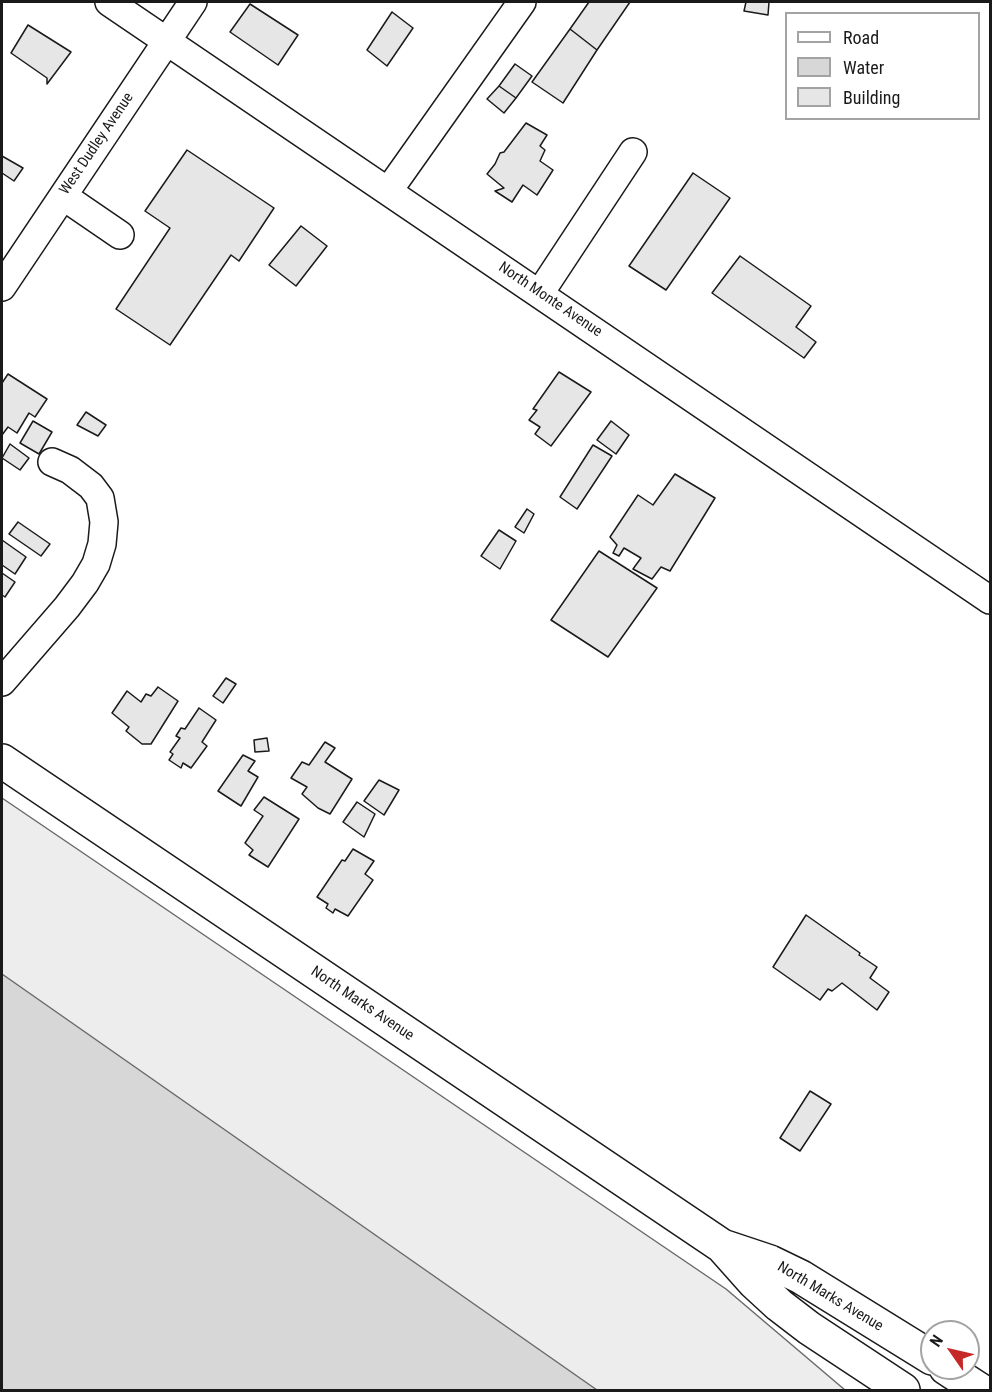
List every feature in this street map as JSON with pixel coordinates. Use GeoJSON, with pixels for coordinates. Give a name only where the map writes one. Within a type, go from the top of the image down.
{"type":"FeatureCollection","features":[{"type":"Feature","properties":{"kind":"main road","name":"North Marks Avenue"},"geometry":{"type":"LineString","coordinates":[[2,761],[722,1246],[754,1282],[779,1305],[809,1328],[903,1390]]}},
{"type":"Feature","properties":{"kind":"main road","name":"North Marks Avenue"},"geometry":{"type":"LineString","coordinates":[[722,1246],[770,1262],[801,1277],[920,1351]]}},
{"type":"Feature","properties":{"kind":"main road"},"geometry":{"type":"LineString","coordinates":[[965,1380],[980,1390]]}},
{"type":"Feature","properties":{"kind":"street","name":"North Monte Avenue"},"geometry":{"type":"LineString","coordinates":[[109,2],[990,600]]}},
{"type":"Feature","properties":{"kind":"street","name":"West Dudley Avenue"},"geometry":{"type":"LineString","coordinates":[[2,287],[193,2]]}},
{"type":"Feature","properties":{"kind":"street"},"geometry":{"type":"LineString","coordinates":[[389,190],[522,2]]}},
{"type":"Feature","properties":{"kind":"street"},"geometry":{"type":"LineString","coordinates":[[540,293],[633,152]]}},
{"type":"Feature","properties":{"kind":"street"},"geometry":{"type":"LineString","coordinates":[[63,196],[120,235]]}},
{"type":"Feature","properties":{"kind":"street"},"geometry":{"type":"LineString","coordinates":[[2,682],[85,583],[96,564],[102,544],[104,522],[100,498],[91,486],[70,470],[52,462]]}},
{"type":"Feature","properties":{"kind":"shaded area"},"geometry":{"type":"Polygon","coordinates":[[[2,798],[726,1289],[845,1390],[2,1390],[2,798]]]}},
{"type":"Feature","properties":{"kind":"water"},"geometry":{"type":"Polygon","coordinates":[[[2,974],[597,1390],[2,1390],[2,974]]]}},
{"type":"Feature","properties":{"kind":"building"},"geometry":{"type":"Polygon","coordinates":[[[589,2],[630,2],[597,50],[570,29],[589,2]]]}},
{"type":"Feature","properties":{"kind":"building"},"geometry":{"type":"Polygon","coordinates":[[[746,2],[769,2],[768,15],[744,11],[746,2]]]}},
{"type":"Feature","properties":{"kind":"building"},"geometry":{"type":"Polygon","coordinates":[[[250,4],[298,35],[278,65],[230,32],[250,4]]]}},
{"type":"Feature","properties":{"kind":"building"},"geometry":{"type":"Polygon","coordinates":[[[392,12],[413,28],[387,66],[367,50],[392,12]]]}},
{"type":"Feature","properties":{"kind":"building"},"geometry":{"type":"Polygon","coordinates":[[[28,25],[71,52],[47,84],[47,78],[11,53],[28,25]]]}},
{"type":"Feature","properties":{"kind":"building"},"geometry":{"type":"Polygon","coordinates":[[[570,29],[597,50],[563,103],[532,82],[570,29]]]}},
{"type":"Feature","properties":{"kind":"building"},"geometry":{"type":"Polygon","coordinates":[[[515,64],[532,76],[516,98],[499,86],[515,64]]]}},
{"type":"Feature","properties":{"kind":"building"},"geometry":{"type":"Polygon","coordinates":[[[499,86],[516,98],[504,113],[487,99],[499,86]]]}},
{"type":"Feature","properties":{"kind":"building"},"geometry":{"type":"Polygon","coordinates":[[[526,123],[547,135],[540,146],[545,150],[540,161],[553,170],[537,195],[523,185],[512,202],[495,191],[504,188],[487,174],[500,153],[504,152],[526,123]]]}},
{"type":"Feature","properties":{"kind":"building"},"geometry":{"type":"Polygon","coordinates":[[[187,150],[274,208],[239,261],[231,255],[170,345],[116,309],[170,228],[145,211],[187,150]]]}},
{"type":"Feature","properties":{"kind":"building"},"geometry":{"type":"Polygon","coordinates":[[[2,156],[23,168],[14,181],[2,173],[2,156]]]}},
{"type":"Feature","properties":{"kind":"building"},"geometry":{"type":"Polygon","coordinates":[[[693,173],[730,198],[666,290],[629,266],[693,173]]]}},
{"type":"Feature","properties":{"kind":"building"},"geometry":{"type":"Polygon","coordinates":[[[301,226],[327,246],[296,286],[269,265],[301,226]]]}},
{"type":"Feature","properties":{"kind":"building"},"geometry":{"type":"Polygon","coordinates":[[[740,256],[811,306],[796,327],[816,342],[804,358],[712,293],[740,256]]]}},
{"type":"Feature","properties":{"kind":"building"},"geometry":{"type":"Polygon","coordinates":[[[559,372],[591,392],[551,446],[535,434],[540,427],[529,420],[537,410],[533,409],[559,372]]]}},
{"type":"Feature","properties":{"kind":"building"},"geometry":{"type":"Polygon","coordinates":[[[8,374],[47,399],[35,417],[29,413],[17,433],[8,427],[2,435],[2,383],[8,374]]]}},
{"type":"Feature","properties":{"kind":"building"},"geometry":{"type":"Polygon","coordinates":[[[86,412],[106,425],[98,436],[77,425],[86,412]]]}},
{"type":"Feature","properties":{"kind":"building"},"geometry":{"type":"Polygon","coordinates":[[[33,421],[52,432],[39,454],[20,443],[33,421]]]}},
{"type":"Feature","properties":{"kind":"building"},"geometry":{"type":"Polygon","coordinates":[[[611,421],[629,435],[616,454],[597,440],[611,421]]]}},
{"type":"Feature","properties":{"kind":"building"},"geometry":{"type":"Polygon","coordinates":[[[10,444],[29,458],[20,470],[2,458],[10,444]]]}},
{"type":"Feature","properties":{"kind":"building"},"geometry":{"type":"Polygon","coordinates":[[[593,445],[612,456],[577,509],[560,497],[593,445]]]}},
{"type":"Feature","properties":{"kind":"building"},"geometry":{"type":"Polygon","coordinates":[[[675,474],[715,498],[670,571],[661,567],[652,579],[633,569],[641,558],[624,548],[619,556],[613,553],[617,545],[610,537],[638,495],[653,505],[675,474]]]}},
{"type":"Feature","properties":{"kind":"building"},"geometry":{"type":"Polygon","coordinates":[[[527,509],[534,514],[524,533],[515,527],[527,509]]]}},
{"type":"Feature","properties":{"kind":"building"},"geometry":{"type":"Polygon","coordinates":[[[18,522],[50,544],[41,556],[9,534],[18,522]]]}},
{"type":"Feature","properties":{"kind":"building"},"geometry":{"type":"Polygon","coordinates":[[[499,530],[516,541],[500,569],[481,556],[499,530]]]}},
{"type":"Feature","properties":{"kind":"building"},"geometry":{"type":"Polygon","coordinates":[[[2,540],[26,557],[15,574],[2,565],[2,540]]]}},
{"type":"Feature","properties":{"kind":"building"},"geometry":{"type":"Polygon","coordinates":[[[599,551],[657,588],[608,657],[551,620],[599,551]]]}},
{"type":"Feature","properties":{"kind":"building"},"geometry":{"type":"Polygon","coordinates":[[[2,573],[15,582],[5,597],[2,595],[2,573]]]}},
{"type":"Feature","properties":{"kind":"building"},"geometry":{"type":"Polygon","coordinates":[[[226,678],[236,684],[223,703],[213,696],[226,678]]]}},
{"type":"Feature","properties":{"kind":"building"},"geometry":{"type":"Polygon","coordinates":[[[158,687],[178,701],[151,744],[142,744],[126,731],[129,727],[112,713],[127,691],[141,702],[146,694],[151,696],[158,687]]]}},
{"type":"Feature","properties":{"kind":"building"},"geometry":{"type":"Polygon","coordinates":[[[199,708],[216,720],[202,742],[207,746],[191,768],[183,763],[181,768],[169,760],[173,754],[170,752],[180,738],[176,736],[181,728],[185,729],[199,708]]]}},
{"type":"Feature","properties":{"kind":"building"},"geometry":{"type":"Polygon","coordinates":[[[267,738],[269,751],[255,752],[254,740],[267,738]]]}},
{"type":"Feature","properties":{"kind":"building"},"geometry":{"type":"Polygon","coordinates":[[[325,742],[335,748],[325,762],[352,779],[330,814],[318,808],[302,794],[307,787],[291,778],[302,762],[309,765],[325,742]]]}},
{"type":"Feature","properties":{"kind":"building"},"geometry":{"type":"Polygon","coordinates":[[[243,755],[255,761],[248,771],[258,777],[241,806],[218,791],[243,755]]]}},
{"type":"Feature","properties":{"kind":"building"},"geometry":{"type":"Polygon","coordinates":[[[379,780],[399,790],[384,815],[364,801],[379,780]]]}},
{"type":"Feature","properties":{"kind":"building"},"geometry":{"type":"Polygon","coordinates":[[[264,797],[299,819],[268,867],[249,855],[253,850],[245,843],[263,816],[254,810],[264,797]]]}},
{"type":"Feature","properties":{"kind":"building"},"geometry":{"type":"Polygon","coordinates":[[[357,802],[375,814],[364,837],[343,822],[357,802]]]}},
{"type":"Feature","properties":{"kind":"building"},"geometry":{"type":"Polygon","coordinates":[[[353,849],[374,861],[365,874],[373,880],[348,916],[335,909],[333,913],[326,908],[328,904],[317,897],[342,860],[345,861],[353,849]]]}},
{"type":"Feature","properties":{"kind":"building"},"geometry":{"type":"Polygon","coordinates":[[[806,915],[877,967],[870,978],[889,992],[877,1010],[842,983],[832,991],[828,989],[820,1000],[773,967],[806,915]]]}},
{"type":"Feature","properties":{"kind":"building"},"geometry":{"type":"Polygon","coordinates":[[[810,1091],[831,1104],[800,1151],[780,1138],[810,1091]]]}}]}
